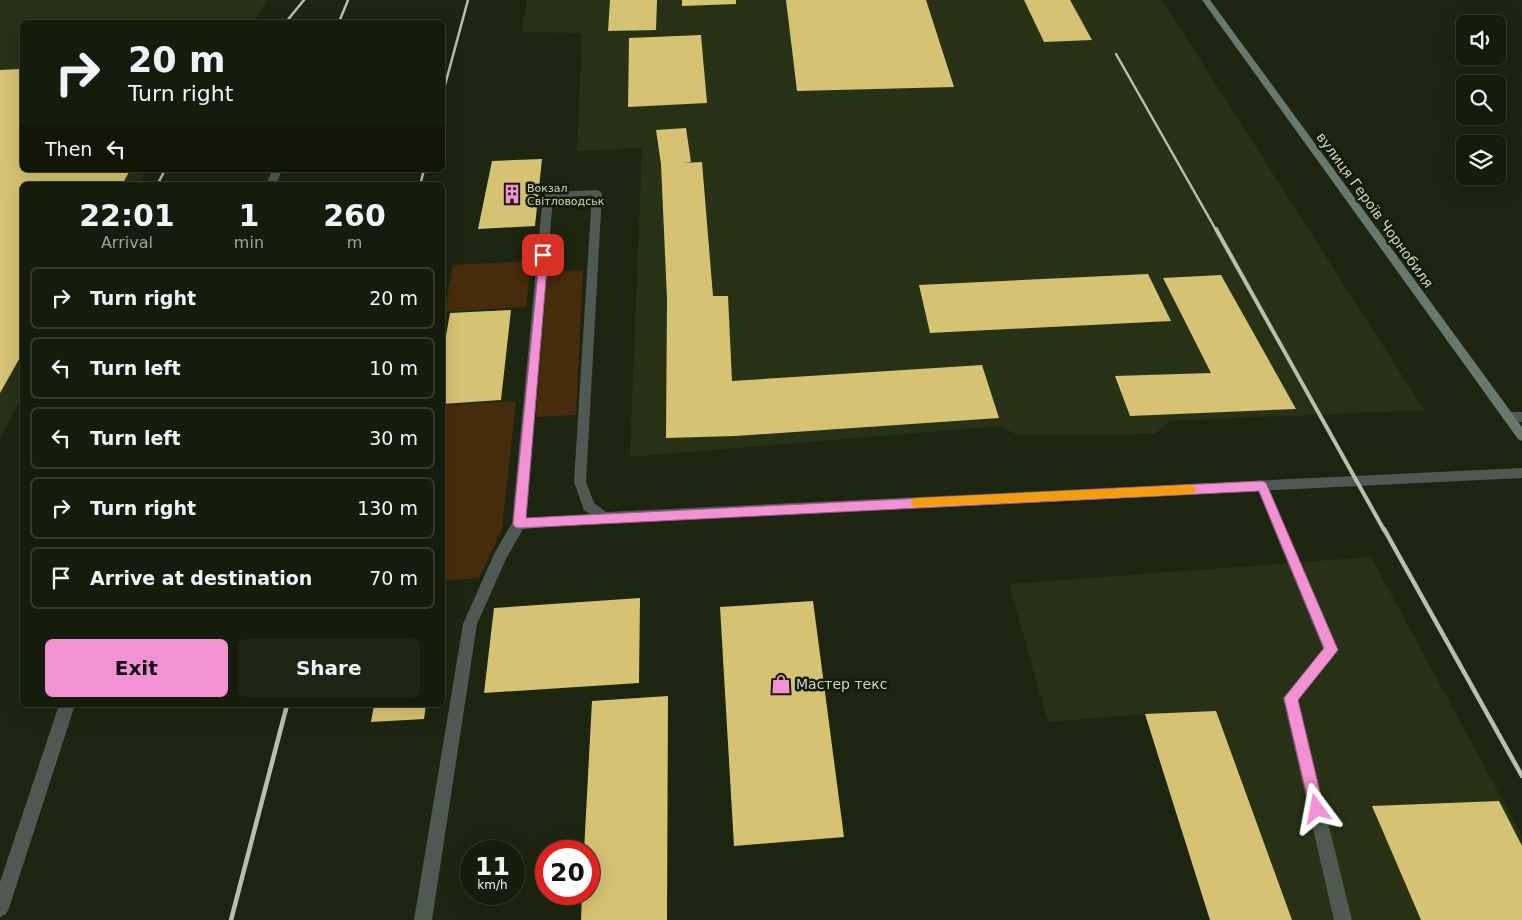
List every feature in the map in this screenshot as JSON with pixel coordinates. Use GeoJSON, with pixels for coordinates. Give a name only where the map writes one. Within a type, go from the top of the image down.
{"type":"FeatureCollection","features":[{"type":"Feature","properties":{"kind":"main road","name":"вулиця Героїв Чорнобиля"},"geometry":{"type":"LineString","coordinates":[[1206,0],[1522,436]]}},
{"type":"Feature","properties":{"kind":"street"},"geometry":{"type":"LineString","coordinates":[[423,920],[470,624],[500,556],[519,524],[548,195],[597,193],[580,482],[589,506],[604,518]]}},
{"type":"Feature","properties":{"kind":"street"},"geometry":{"type":"LineString","coordinates":[[1508,417],[1522,417]]}},
{"type":"Feature","properties":{"kind":"street"},"geometry":{"type":"LineString","coordinates":[[519,524],[604,518],[1522,473]]}},
{"type":"Feature","properties":{"kind":"street"},"geometry":{"type":"LineString","coordinates":[[1262,486],[1331,650],[1290,698],[1343,920]]}},
{"type":"Feature","properties":{"kind":"street"},"geometry":{"type":"LineString","coordinates":[[0,908],[66,707]]}},
{"type":"Feature","properties":{"kind":"shaded area"},"geometry":{"type":"Polygon","coordinates":[[[0,0],[267,0],[254,20],[20,20],[20,172],[145,172],[140,182],[20,182],[20,401],[0,438],[0,0]]]}},
{"type":"Feature","properties":{"kind":"shaded area"},"geometry":{"type":"Polygon","coordinates":[[[527,0],[1162,0],[1424,410],[1169,421],[1155,434],[1018,435],[1000,426],[630,457],[642,148],[577,151],[582,33],[521,32],[527,0]]]}},
{"type":"Feature","properties":{"kind":"shaded area"},"geometry":{"type":"Polygon","coordinates":[[[531,261],[526,307],[445,312],[453,265],[531,261]]]}},
{"type":"Feature","properties":{"kind":"shaded area"},"geometry":{"type":"Polygon","coordinates":[[[583,270],[576,415],[536,417],[547,272],[583,270]]]}},
{"type":"Feature","properties":{"kind":"shaded area"},"geometry":{"type":"Polygon","coordinates":[[[516,401],[502,529],[479,578],[445,581],[445,405],[516,401]]]}},
{"type":"Feature","properties":{"kind":"shaded area"},"geometry":{"type":"Polygon","coordinates":[[[1371,557],[1522,836],[1522,920],[1210,920],[1145,714],[1048,722],[1009,584],[1371,557]]]}},
{"type":"Feature","properties":{"kind":"building"},"geometry":{"type":"Polygon","coordinates":[[[610,0],[657,0],[656,30],[608,31],[610,0]]]}},
{"type":"Feature","properties":{"kind":"building"},"geometry":{"type":"Polygon","coordinates":[[[682,0],[736,0],[736,4],[682,6],[682,0]]]}},
{"type":"Feature","properties":{"kind":"building"},"geometry":{"type":"Polygon","coordinates":[[[786,0],[926,0],[954,87],[797,91],[786,0]]]}},
{"type":"Feature","properties":{"kind":"building"},"geometry":{"type":"Polygon","coordinates":[[[1024,0],[1070,0],[1092,40],[1044,42],[1024,0]]]}},
{"type":"Feature","properties":{"kind":"building"},"geometry":{"type":"Polygon","coordinates":[[[701,35],[707,103],[628,107],[629,38],[701,35]]]}},
{"type":"Feature","properties":{"kind":"building"},"geometry":{"type":"Polygon","coordinates":[[[20,69],[20,172],[129,172],[124,182],[20,182],[20,358],[0,393],[0,70],[20,69]]]}},
{"type":"Feature","properties":{"kind":"building"},"geometry":{"type":"Polygon","coordinates":[[[686,128],[691,162],[683,163],[702,162],[713,296],[728,296],[732,381],[982,365],[999,418],[735,436],[666,438],[667,299],[661,164],[656,130],[686,128]]]}},
{"type":"Feature","properties":{"kind":"building","name":"Вокзал Світловодськ"},"geometry":{"type":"Polygon","coordinates":[[[542,159],[535,226],[478,229],[492,161],[542,159]]]}},
{"type":"Feature","properties":{"kind":"building"},"geometry":{"type":"Polygon","coordinates":[[[1148,274],[1171,321],[930,333],[919,285],[1148,274]]]}},
{"type":"Feature","properties":{"kind":"building"},"geometry":{"type":"Polygon","coordinates":[[[1221,275],[1296,409],[1130,416],[1115,376],[1211,373],[1163,278],[1221,275]]]}},
{"type":"Feature","properties":{"kind":"building"},"geometry":{"type":"Polygon","coordinates":[[[511,310],[501,400],[445,404],[445,342],[450,313],[511,310]]]}},
{"type":"Feature","properties":{"kind":"building"},"geometry":{"type":"Polygon","coordinates":[[[640,598],[639,683],[484,693],[494,608],[640,598]]]}},
{"type":"Feature","properties":{"kind":"building"},"geometry":{"type":"Polygon","coordinates":[[[813,601],[844,837],[734,846],[720,607],[813,601]]]}},
{"type":"Feature","properties":{"kind":"building"},"geometry":{"type":"Polygon","coordinates":[[[668,696],[667,920],[581,920],[582,905],[600,905],[600,840],[585,840],[592,701],[668,696]]]}},
{"type":"Feature","properties":{"kind":"building"},"geometry":{"type":"Polygon","coordinates":[[[374,707],[426,707],[424,719],[371,722],[374,707]]]}},
{"type":"Feature","properties":{"kind":"building"},"geometry":{"type":"Polygon","coordinates":[[[1216,711],[1292,920],[1210,920],[1145,714],[1216,711]]]}},
{"type":"Feature","properties":{"kind":"building"},"geometry":{"type":"Polygon","coordinates":[[[1499,801],[1522,846],[1522,920],[1421,920],[1372,806],[1499,801]]]}},
{"type":"Feature","properties":{"kind":"railway"},"geometry":{"type":"LineString","coordinates":[[288,20],[304,0]]}},
{"type":"Feature","properties":{"kind":"railway"},"geometry":{"type":"LineString","coordinates":[[340,20],[348,0]]}},
{"type":"Feature","properties":{"kind":"railway"},"geometry":{"type":"LineString","coordinates":[[445,85],[468,0]]}},
{"type":"Feature","properties":{"kind":"railway"},"geometry":{"type":"LineString","coordinates":[[1116,54],[1216,230]]}},
{"type":"Feature","properties":{"kind":"railway"},"geometry":{"type":"LineString","coordinates":[[159,182],[164,172]]}},
{"type":"Feature","properties":{"kind":"railway"},"geometry":{"type":"LineString","coordinates":[[421,182],[423,172]]}},
{"type":"Feature","properties":{"kind":"railway"},"geometry":{"type":"LineString","coordinates":[[1216,229],[1384,530]]}},
{"type":"Feature","properties":{"kind":"railway"},"geometry":{"type":"LineString","coordinates":[[1384,529],[1522,776]]}},
{"type":"Feature","properties":{"kind":"railway"},"geometry":{"type":"LineString","coordinates":[[231,920],[286,707]]}},
{"type":"Feature","properties":{"kind":"slow traffic"},"geometry":{"type":"LineString","coordinates":[[917,503],[1190,489]]}},
{"type":"Feature","properties":{"kind":"place","name":"Вокзал Світловодськ"},"geometry":{"type":"Point","coordinates":[512,194]}},
{"type":"Feature","properties":{"kind":"place","name":"Мастер текс"},"geometry":{"type":"Point","coordinates":[781,684]}},
{"type":"Feature","properties":{"kind":"route"},"geometry":{"type":"LineString","coordinates":[[543,255],[519,524],[604,518],[1262,486],[1331,650],[1290,698],[1317,809]]}}]}
